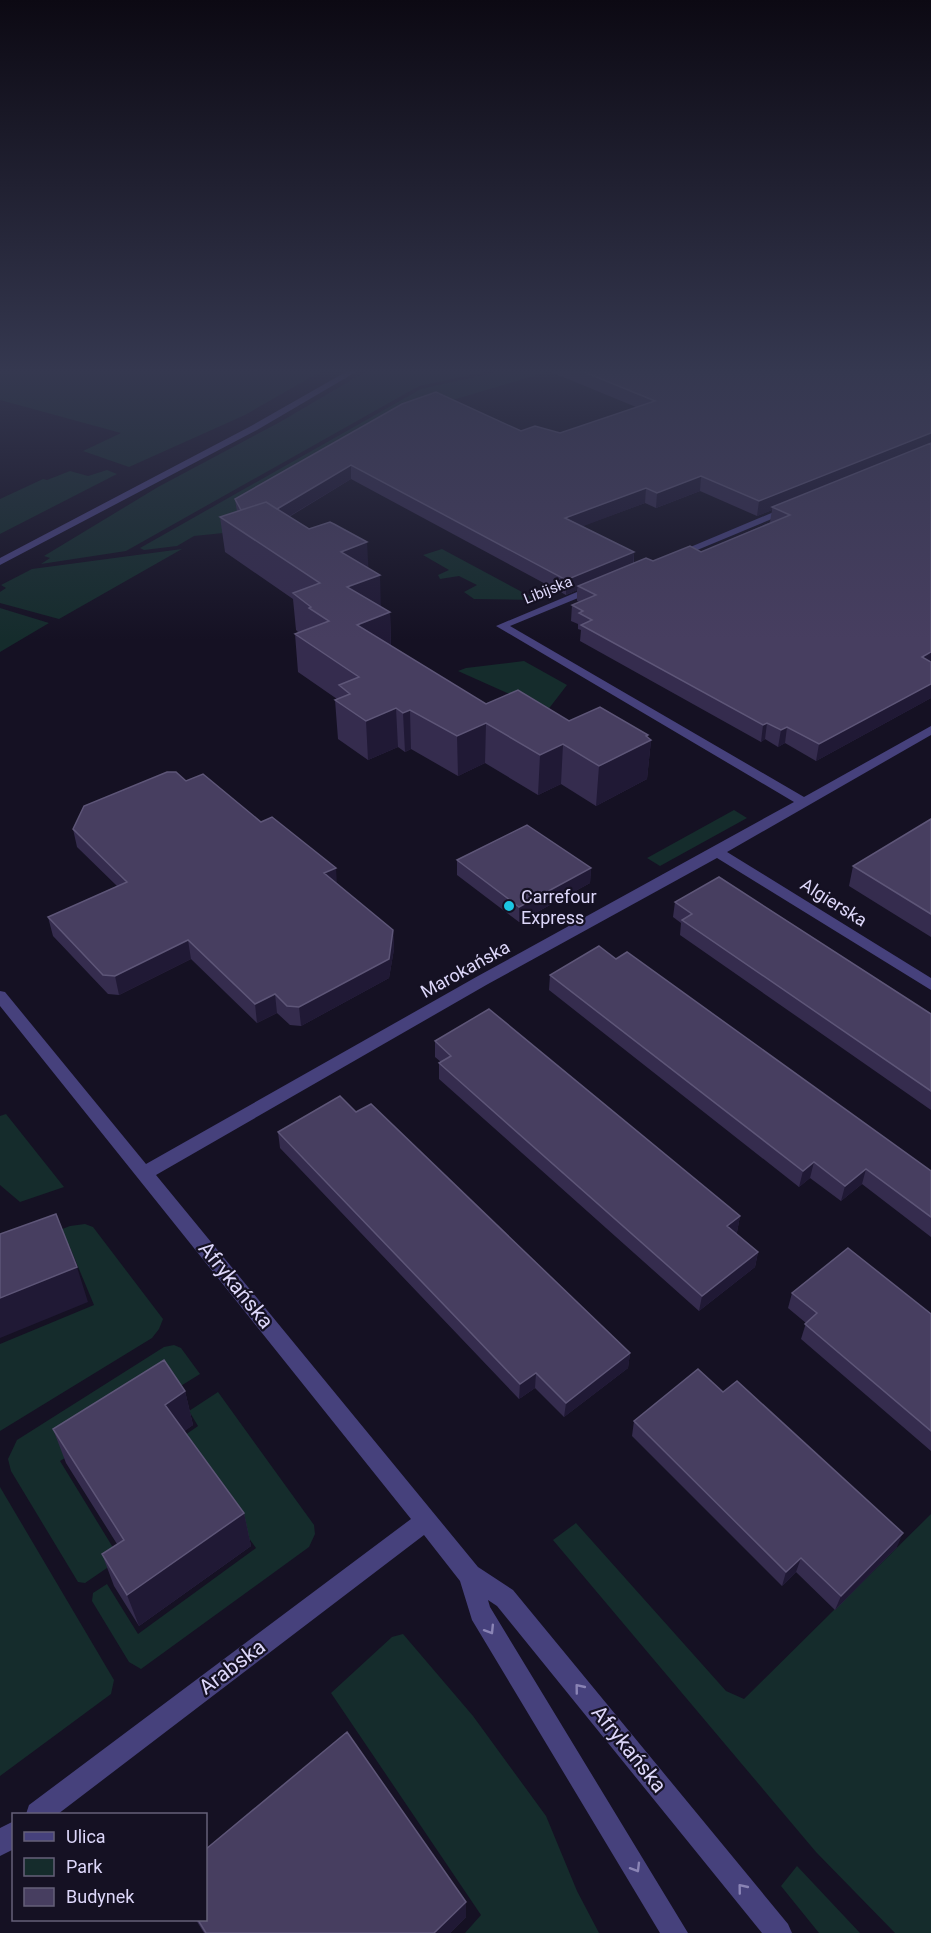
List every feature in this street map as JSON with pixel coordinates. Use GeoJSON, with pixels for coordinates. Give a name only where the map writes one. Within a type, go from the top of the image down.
{"type":"FeatureCollection","features":[{"type":"Feature","properties":{"kind":"street"},"geometry":{"type":"LineString","coordinates":[[0,562],[195,459]]}},
{"type":"Feature","properties":{"kind":"street"},"geometry":{"type":"LineString","coordinates":[[660,561],[796,506]]}},
{"type":"Feature","properties":{"kind":"street","name":"Libijska"},"geometry":{"type":"LineString","coordinates":[[607,583],[501,626],[803,802]]}},
{"type":"Feature","properties":{"kind":"street","name":"Marokańska"},"geometry":{"type":"LineString","coordinates":[[145,1173],[483,980],[717,852],[931,730]]}},
{"type":"Feature","properties":{"kind":"street","name":"Algierska"},"geometry":{"type":"LineString","coordinates":[[717,852],[931,985]]}},
{"type":"Feature","properties":{"kind":"street","name":"Afrykańska"},"geometry":{"type":"LineString","coordinates":[[0,996],[470,1575],[505,1598],[779,1933]]}},
{"type":"Feature","properties":{"kind":"street","name":"Arabska"},"geometry":{"type":"LineString","coordinates":[[41,1813],[427,1520]]}},
{"type":"Feature","properties":{"kind":"street","name":"Afrykańska"},"geometry":{"type":"LineString","coordinates":[[470,1575],[480,1612],[675,1933]]}},
{"type":"Feature","properties":{"kind":"green space"},"geometry":{"type":"Polygon","coordinates":[[[107,459],[146,459],[129,467],[107,459]]]}},
{"type":"Feature","properties":{"kind":"green space"},"geometry":{"type":"Polygon","coordinates":[[[210,459],[289,459],[126,551],[41,564],[50,558],[44,556],[158,487],[210,459]]]}},
{"type":"Feature","properties":{"kind":"green space"},"geometry":{"type":"Polygon","coordinates":[[[297,459],[345,459],[243,531],[194,536],[177,546],[144,550],[140,548],[297,459]]]}},
{"type":"Feature","properties":{"kind":"green space"},"geometry":{"type":"Polygon","coordinates":[[[107,470],[117,474],[0,534],[0,499],[43,479],[47,480],[70,471],[88,476],[107,470]]]}},
{"type":"Feature","properties":{"kind":"green space"},"geometry":{"type":"Polygon","coordinates":[[[182,549],[59,619],[0,603],[0,592],[6,588],[1,585],[32,569],[182,549]]]}},
{"type":"Feature","properties":{"kind":"green space"},"geometry":{"type":"Polygon","coordinates":[[[442,549],[537,600],[474,599],[464,592],[477,585],[459,576],[440,579],[438,575],[449,570],[423,555],[442,549]]]}},
{"type":"Feature","properties":{"kind":"green space"},"geometry":{"type":"Polygon","coordinates":[[[0,608],[49,623],[0,652],[0,608]]]}},
{"type":"Feature","properties":{"kind":"green space"},"geometry":{"type":"Polygon","coordinates":[[[524,661],[567,685],[547,711],[458,671],[466,668],[524,661]]]}},
{"type":"Feature","properties":{"kind":"green space"},"geometry":{"type":"Polygon","coordinates":[[[734,810],[747,818],[660,866],[647,858],[734,810]]]}},
{"type":"Feature","properties":{"kind":"green space"},"geometry":{"type":"Polygon","coordinates":[[[6,1114],[64,1187],[20,1202],[0,1185],[0,1116],[6,1114]]]}},
{"type":"Feature","properties":{"kind":"green space"},"geometry":{"type":"Polygon","coordinates":[[[85,1224],[93,1227],[163,1319],[159,1329],[152,1338],[0,1431],[0,1344],[94,1305],[69,1245],[23,1263],[32,1241],[70,1226],[85,1224]]]}},
{"type":"Feature","properties":{"kind":"green space"},"geometry":{"type":"Polygon","coordinates":[[[174,1345],[181,1348],[200,1374],[60,1461],[120,1559],[85,1583],[78,1582],[11,1471],[8,1459],[17,1440],[164,1347],[174,1345]]]}},
{"type":"Feature","properties":{"kind":"green space"},"geometry":{"type":"Polygon","coordinates":[[[218,1392],[314,1525],[315,1534],[309,1547],[141,1669],[129,1662],[92,1601],[93,1593],[107,1584],[138,1634],[256,1548],[178,1440],[198,1426],[189,1411],[218,1392]]]}},
{"type":"Feature","properties":{"kind":"green space"},"geometry":{"type":"Polygon","coordinates":[[[0,1487],[114,1680],[111,1694],[0,1776],[0,1487]]]}},
{"type":"Feature","properties":{"kind":"green space"},"geometry":{"type":"Polygon","coordinates":[[[931,1514],[931,1933],[895,1933],[816,1852],[553,1540],[576,1523],[726,1691],[744,1699],[931,1514]]]}},
{"type":"Feature","properties":{"kind":"green space"},"geometry":{"type":"Polygon","coordinates":[[[403,1634],[473,1716],[546,1816],[577,1891],[599,1933],[465,1933],[481,1915],[331,1693],[392,1637],[403,1634]]]}},
{"type":"Feature","properties":{"kind":"green space"},"geometry":{"type":"Polygon","coordinates":[[[797,1866],[860,1933],[819,1933],[781,1886],[797,1866]]]}},
{"type":"Feature","properties":{"kind":"building"},"geometry":{"type":"Polygon","coordinates":[[[305,459],[865,459],[759,501],[701,476],[657,493],[646,488],[565,518],[634,552],[566,580],[351,465],[277,509],[266,502],[241,510],[235,499],[305,459]]]}},
{"type":"Feature","properties":{"kind":"building"},"geometry":{"type":"Polygon","coordinates":[[[891,459],[931,459],[931,652],[922,657],[931,662],[931,684],[819,744],[787,727],[781,730],[767,723],[763,725],[581,625],[592,620],[579,613],[583,611],[572,605],[596,595],[578,586],[646,558],[653,561],[690,546],[701,552],[790,515],[772,507],[891,459]]]}},
{"type":"Feature","properties":{"kind":"building"},"geometry":{"type":"Polygon","coordinates":[[[266,502],[309,529],[330,522],[367,542],[341,552],[380,575],[347,587],[390,612],[357,625],[486,704],[518,690],[569,721],[600,707],[648,735],[646,736],[651,740],[599,766],[563,744],[540,755],[486,723],[457,736],[410,710],[403,713],[396,708],[366,721],[335,700],[350,694],[339,685],[359,677],[295,634],[329,621],[309,608],[311,607],[293,593],[320,583],[220,517],[266,502]]]}},
{"type":"Feature","properties":{"kind":"building"},"geometry":{"type":"Polygon","coordinates":[[[167,772],[176,772],[186,781],[203,774],[261,822],[272,817],[336,868],[324,873],[393,930],[389,959],[299,1007],[287,1006],[275,994],[255,1004],[188,940],[115,976],[103,975],[48,917],[127,882],[73,829],[84,806],[167,772]]]}},
{"type":"Feature","properties":{"kind":"building"},"geometry":{"type":"Polygon","coordinates":[[[931,819],[931,914],[853,866],[931,819]]]}},
{"type":"Feature","properties":{"kind":"building"},"geometry":{"type":"Polygon","coordinates":[[[527,825],[591,868],[519,907],[457,860],[527,825]]]}},
{"type":"Feature","properties":{"kind":"building"},"geometry":{"type":"Polygon","coordinates":[[[719,877],[931,1014],[931,1091],[682,920],[692,914],[675,902],[719,877]]]}},
{"type":"Feature","properties":{"kind":"building"},"geometry":{"type":"Polygon","coordinates":[[[599,946],[616,959],[627,952],[931,1171],[931,1217],[866,1169],[845,1186],[814,1162],[803,1171],[550,975],[599,946]]]}},
{"type":"Feature","properties":{"kind":"building"},"geometry":{"type":"Polygon","coordinates":[[[489,1009],[740,1216],[727,1226],[758,1252],[702,1296],[439,1063],[451,1056],[435,1041],[489,1009]]]}},
{"type":"Feature","properties":{"kind":"building"},"geometry":{"type":"Polygon","coordinates":[[[340,1096],[356,1112],[371,1104],[630,1353],[566,1403],[536,1373],[520,1384],[278,1132],[340,1096]]]}},
{"type":"Feature","properties":{"kind":"building"},"geometry":{"type":"Polygon","coordinates":[[[56,1214],[77,1267],[0,1298],[0,1234],[56,1214]]]}},
{"type":"Feature","properties":{"kind":"building"},"geometry":{"type":"Polygon","coordinates":[[[848,1248],[931,1314],[931,1431],[805,1324],[817,1313],[792,1293],[848,1248]]]}},
{"type":"Feature","properties":{"kind":"building"},"geometry":{"type":"Polygon","coordinates":[[[164,1360],[185,1391],[165,1405],[244,1513],[127,1595],[102,1554],[124,1540],[53,1429],[164,1360]]]}},
{"type":"Feature","properties":{"kind":"building"},"geometry":{"type":"Polygon","coordinates":[[[698,1369],[723,1392],[737,1381],[903,1533],[841,1596],[801,1558],[786,1572],[634,1421],[698,1369]]]}},
{"type":"Feature","properties":{"kind":"building"},"geometry":{"type":"Polygon","coordinates":[[[347,1732],[466,1902],[434,1933],[206,1933],[199,1921],[207,1921],[207,1848],[347,1732]]]}},
{"type":"Feature","properties":{"kind":"place","name":"Carrefour Express"},"geometry":{"type":"Point","coordinates":[509,906]}}]}
